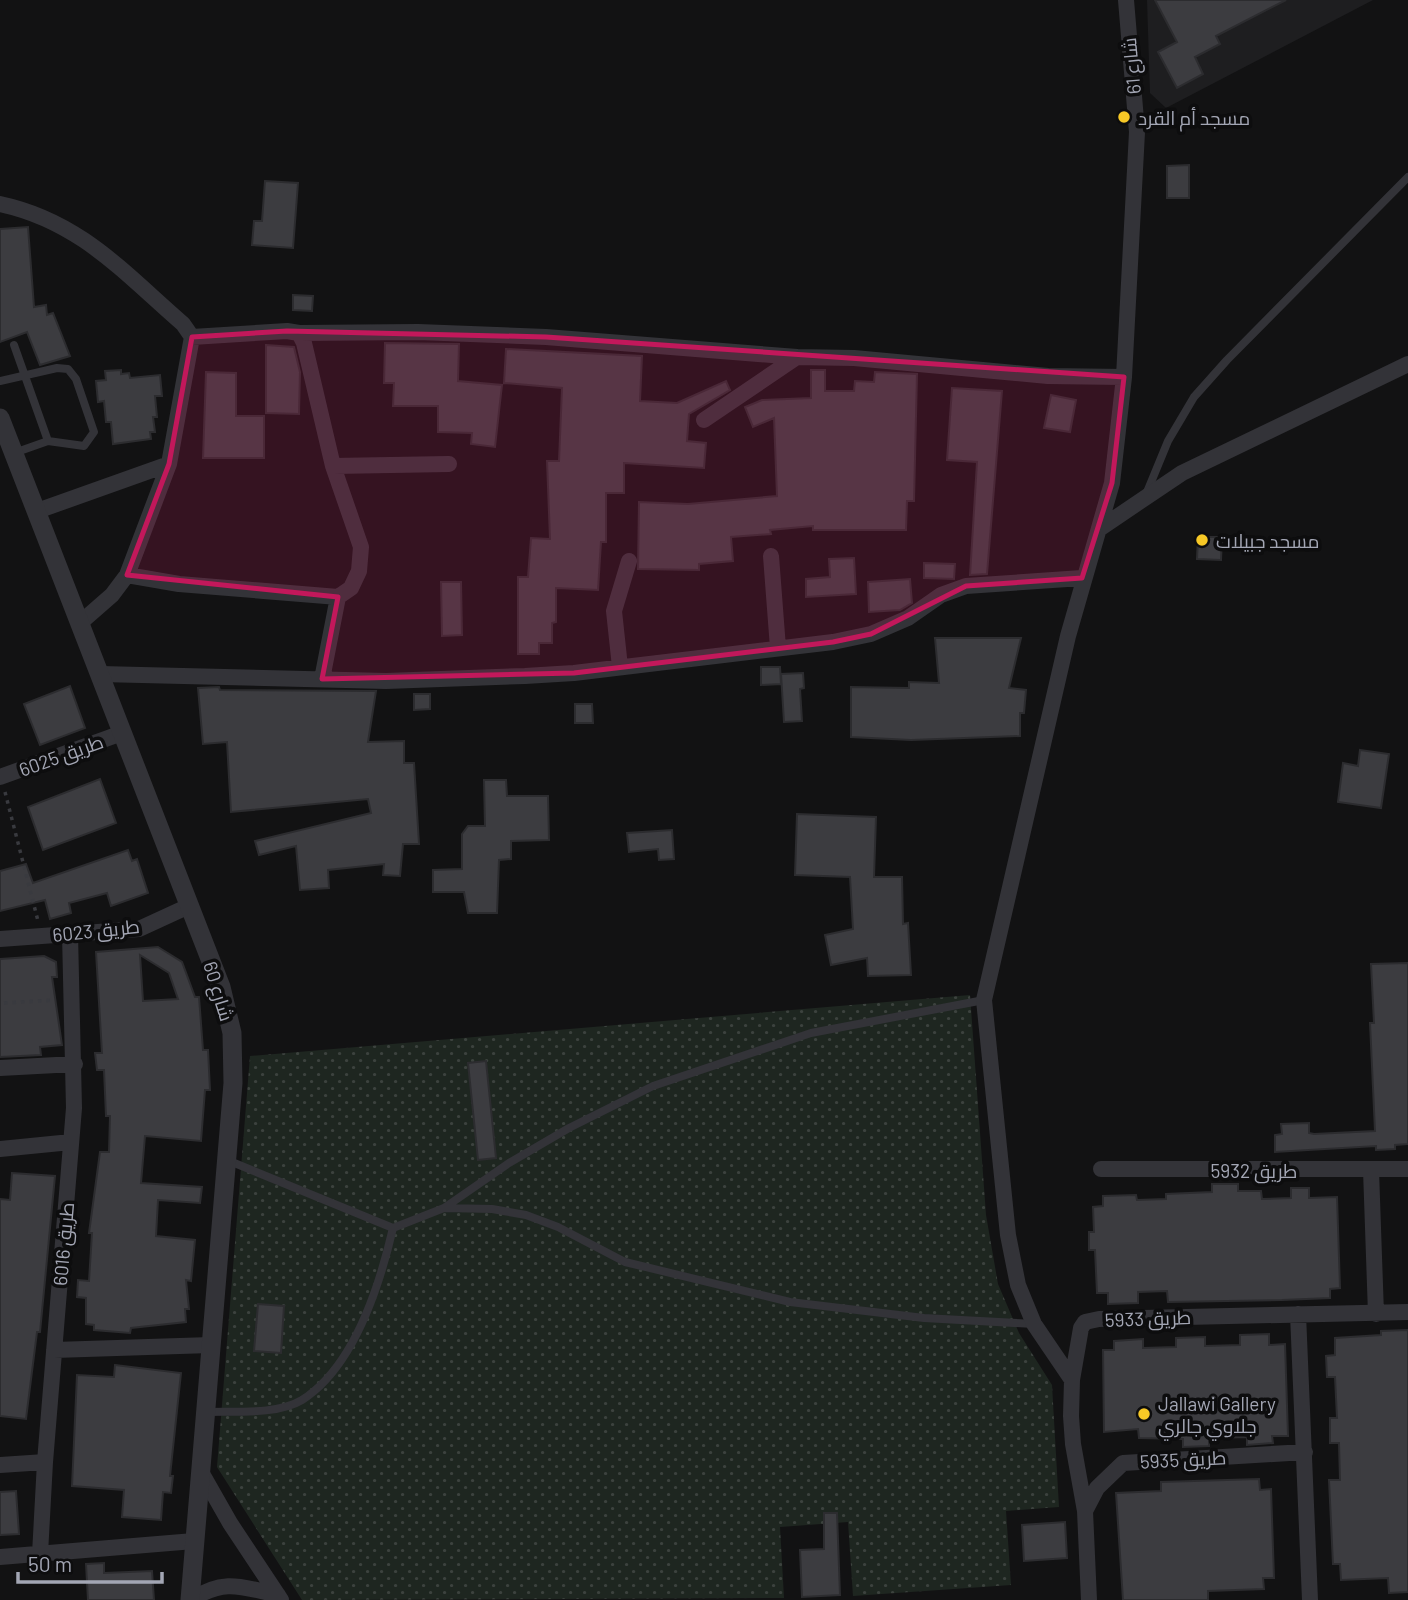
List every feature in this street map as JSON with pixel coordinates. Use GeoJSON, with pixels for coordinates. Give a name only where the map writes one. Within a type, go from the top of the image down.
{"type":"FeatureCollection","features":[{"type":"Feature","properties":{"kind":"street","name":"شارع 61"},"geometry":{"type":"LineString","coordinates":[[1072,1380],[1034,1324],[1018,1285],[1008,1235],[984,1000],[1082,578],[1102,527],[1112,482],[1124,377],[1137,132],[1126,0]]}},
{"type":"Feature","properties":{"kind":"street"},"geometry":{"type":"LineString","coordinates":[[0,204],[33,211],[105,253],[183,324],[192,337],[169,464],[127,575],[112,595],[80,623]]}},
{"type":"Feature","properties":{"kind":"street"},"geometry":{"type":"LineString","coordinates":[[192,337],[287,331],[545,337],[797,357],[854,358],[1048,376],[1124,377]]}},
{"type":"Feature","properties":{"kind":"street"},"geometry":{"type":"LineString","coordinates":[[127,575],[179,584],[338,597],[351,589],[359,570],[361,547],[334,466],[304,343],[299,333]]}},
{"type":"Feature","properties":{"kind":"street"},"geometry":{"type":"LineString","coordinates":[[704,420],[797,357]]}},
{"type":"Feature","properties":{"kind":"street"},"geometry":{"type":"LineString","coordinates":[[1102,527],[1146,494],[1215,456],[1408,364]]}},
{"type":"Feature","properties":{"kind":"street","name":"شارع 60"},"geometry":{"type":"LineString","coordinates":[[0,418],[221,987],[232,1034],[233,1083],[190,1600]]}},
{"type":"Feature","properties":{"kind":"street"},"geometry":{"type":"LineString","coordinates":[[37,511],[169,464]]}},
{"type":"Feature","properties":{"kind":"street"},"geometry":{"type":"LineString","coordinates":[[334,466],[449,464]]}},
{"type":"Feature","properties":{"kind":"street"},"geometry":{"type":"LineString","coordinates":[[771,556],[778,648]]}},
{"type":"Feature","properties":{"kind":"street"},"geometry":{"type":"LineString","coordinates":[[620,667],[614,611],[629,561]]}},
{"type":"Feature","properties":{"kind":"street"},"geometry":{"type":"LineString","coordinates":[[100,674],[432,680],[574,673],[871,634],[908,618],[941,595],[966,586],[1082,578]]}},
{"type":"Feature","properties":{"kind":"street"},"geometry":{"type":"LineString","coordinates":[[322,679],[338,597]]}},
{"type":"Feature","properties":{"kind":"street","name":"طريق 6025"},"geometry":{"type":"LineString","coordinates":[[1,777],[122,733]]}},
{"type":"Feature","properties":{"kind":"street","name":"طريق 6023"},"geometry":{"type":"LineString","coordinates":[[0,939],[139,929],[189,906]]}},
{"type":"Feature","properties":{"kind":"street","name":"طريق 6016"},"geometry":{"type":"LineString","coordinates":[[40,1553],[75,1064],[70,934]]}},
{"type":"Feature","properties":{"kind":"street"},"geometry":{"type":"LineString","coordinates":[[0,1068],[75,1064]]}},
{"type":"Feature","properties":{"kind":"street"},"geometry":{"type":"LineString","coordinates":[[0,1149],[71,1142]]}},
{"type":"Feature","properties":{"kind":"street","name":"طريق 5932"},"geometry":{"type":"LineString","coordinates":[[1101,1170],[1408,1169]]}},
{"type":"Feature","properties":{"kind":"street"},"geometry":{"type":"LineString","coordinates":[[1371,1170],[1376,1314]]}},
{"type":"Feature","properties":{"kind":"street","name":"طريق 5933"},"geometry":{"type":"LineString","coordinates":[[1089,1600],[1085,1511],[1073,1444],[1072,1380],[1081,1328],[1092,1320],[1408,1312]]}},
{"type":"Feature","properties":{"kind":"street"},"geometry":{"type":"LineString","coordinates":[[1298,1314],[1310,1600]]}},
{"type":"Feature","properties":{"kind":"street"},"geometry":{"type":"LineString","coordinates":[[54,1350],[211,1345]]}},
{"type":"Feature","properties":{"kind":"street","name":"طريق 5935"},"geometry":{"type":"LineString","coordinates":[[1085,1511],[1097,1488],[1123,1464],[1305,1452]]}},
{"type":"Feature","properties":{"kind":"street"},"geometry":{"type":"LineString","coordinates":[[0,1465],[45,1462]]}},
{"type":"Feature","properties":{"kind":"street"},"geometry":{"type":"LineString","coordinates":[[201,1472],[230,1523],[280,1598]]}},
{"type":"Feature","properties":{"kind":"street"},"geometry":{"type":"LineString","coordinates":[[0,1557],[194,1541]]}},
{"type":"Feature","properties":{"kind":"street"},"geometry":{"type":"LineString","coordinates":[[190,1600],[210,1587],[230,1586],[280,1598]]}},
{"type":"Feature","properties":{"kind":"lane"},"geometry":{"type":"LineString","coordinates":[[1146,494],[1168,440],[1194,397],[1227,360],[1408,177]]}},
{"type":"Feature","properties":{"kind":"lane"},"geometry":{"type":"LineString","coordinates":[[14,345],[48,441]]}},
{"type":"Feature","properties":{"kind":"lane"},"geometry":{"type":"LineString","coordinates":[[0,381],[57,368],[68,369],[76,379],[92,426],[93,438],[84,446],[48,441],[14,453]]}},
{"type":"Feature","properties":{"kind":"lane"},"geometry":{"type":"LineString","coordinates":[[227,1160],[393,1228],[444,1208],[521,1156],[653,1086],[811,1033],[984,1000]]}},
{"type":"Feature","properties":{"kind":"lane"},"geometry":{"type":"LineString","coordinates":[[444,1208],[492,1209],[526,1215],[558,1227],[625,1262],[790,1303],[924,1318],[1034,1324]]}},
{"type":"Feature","properties":{"kind":"lane"},"geometry":{"type":"LineString","coordinates":[[205,1413],[271,1409],[301,1401],[321,1383],[355,1336],[370,1307],[393,1228]]}},
{"type":"Feature","properties":{"kind":"path"},"geometry":{"type":"LineString","coordinates":[[1,777],[42,936]]}},
{"type":"Feature","properties":{"kind":"path"},"geometry":{"type":"LineString","coordinates":[[4,1003],[74,998]]}},
{"type":"Feature","properties":{"kind":"highlighted area"},"geometry":{"type":"Polygon","coordinates":[[[287,331],[546,337],[1124,377],[1112,483],[1082,578],[966,586],[871,634],[833,642],[574,673],[322,679],[338,597],[127,575],[169,464],[192,337],[287,331]]]}},
{"type":"Feature","properties":{"kind":"shaded area"},"geometry":{"type":"Polygon","coordinates":[[[1147,0],[1373,0],[1166,108],[1150,93],[1147,0]]]}},
{"type":"Feature","properties":{"kind":"shaded area"},"geometry":{"type":"Polygon","coordinates":[[[970,995],[986,1215],[998,1284],[1019,1333],[1052,1385],[1059,1507],[1006,1511],[1011,1585],[853,1596],[848,1522],[780,1527],[784,1598],[302,1600],[217,1467],[250,1056],[970,995]]]}},
{"type":"Feature","properties":{"kind":"building"},"geometry":{"type":"Polygon","coordinates":[[[1155,0],[1286,0],[1216,36],[1220,44],[1195,57],[1203,74],[1177,88],[1158,52],[1177,42],[1155,0]]]}},
{"type":"Feature","properties":{"kind":"building"},"geometry":{"type":"Polygon","coordinates":[[[1189,165],[1189,198],[1167,198],[1167,166],[1189,165]]]}},
{"type":"Feature","properties":{"kind":"building"},"geometry":{"type":"Polygon","coordinates":[[[265,181],[298,183],[293,248],[252,245],[254,221],[262,221],[265,181]]]}},
{"type":"Feature","properties":{"kind":"building"},"geometry":{"type":"Polygon","coordinates":[[[28,227],[34,307],[46,305],[47,315],[53,313],[70,356],[40,365],[27,332],[0,342],[0,229],[28,227]]]}},
{"type":"Feature","properties":{"kind":"building"},"geometry":{"type":"Polygon","coordinates":[[[293,295],[313,296],[312,311],[293,310],[293,295]]]}},
{"type":"Feature","properties":{"kind":"building"},"geometry":{"type":"Polygon","coordinates":[[[385,343],[459,344],[458,381],[502,385],[495,447],[471,444],[472,433],[438,432],[438,406],[393,406],[394,383],[384,383],[385,343]]]}},
{"type":"Feature","properties":{"kind":"building"},"geometry":{"type":"Polygon","coordinates":[[[266,345],[294,347],[300,372],[299,414],[266,413],[266,345]]]}},
{"type":"Feature","properties":{"kind":"building"},"geometry":{"type":"Polygon","coordinates":[[[506,349],[642,356],[640,401],[677,403],[726,381],[730,390],[689,414],[687,441],[706,443],[704,468],[624,463],[624,493],[606,493],[606,542],[601,542],[598,590],[556,588],[556,622],[552,623],[552,643],[539,643],[539,654],[518,654],[518,577],[528,577],[531,538],[550,539],[547,461],[559,461],[562,388],[504,383],[506,349]]]}},
{"type":"Feature","properties":{"kind":"building"},"geometry":{"type":"Polygon","coordinates":[[[121,370],[121,374],[129,373],[130,378],[160,375],[162,396],[155,396],[157,417],[153,417],[155,432],[150,432],[151,439],[113,444],[111,422],[106,422],[104,401],[98,402],[96,381],[106,380],[105,371],[121,370]]]}},
{"type":"Feature","properties":{"kind":"building"},"geometry":{"type":"Polygon","coordinates":[[[811,370],[825,370],[825,391],[854,391],[855,381],[874,382],[875,372],[917,374],[914,501],[907,501],[906,530],[813,530],[813,526],[770,530],[771,534],[731,537],[733,561],[699,564],[699,570],[638,569],[639,502],[688,504],[777,496],[774,418],[753,427],[745,407],[762,400],[811,398],[811,370]]]}},
{"type":"Feature","properties":{"kind":"building"},"geometry":{"type":"Polygon","coordinates":[[[206,372],[236,373],[236,416],[264,416],[264,458],[203,458],[206,372]]]}},
{"type":"Feature","properties":{"kind":"building"},"geometry":{"type":"Polygon","coordinates":[[[952,388],[1002,391],[987,574],[970,575],[977,462],[947,460],[952,388]]]}},
{"type":"Feature","properties":{"kind":"building"},"geometry":{"type":"Polygon","coordinates":[[[1051,395],[1076,400],[1070,432],[1044,428],[1051,395]]]}},
{"type":"Feature","properties":{"kind":"building"},"geometry":{"type":"Polygon","coordinates":[[[1198,537],[1222,537],[1221,560],[1197,559],[1198,537]]]}},
{"type":"Feature","properties":{"kind":"building"},"geometry":{"type":"Polygon","coordinates":[[[854,558],[856,594],[806,597],[806,579],[830,577],[829,559],[854,558]]]}},
{"type":"Feature","properties":{"kind":"building"},"geometry":{"type":"Polygon","coordinates":[[[924,563],[955,564],[954,579],[924,578],[924,563]]]}},
{"type":"Feature","properties":{"kind":"building"},"geometry":{"type":"Polygon","coordinates":[[[910,579],[912,603],[900,610],[869,612],[868,582],[910,579]]]}},
{"type":"Feature","properties":{"kind":"building"},"geometry":{"type":"Polygon","coordinates":[[[441,582],[461,582],[462,635],[442,636],[441,582]]]}},
{"type":"Feature","properties":{"kind":"building"},"geometry":{"type":"Polygon","coordinates":[[[935,638],[1021,638],[1009,688],[1026,690],[1024,713],[1020,713],[1020,736],[911,740],[851,737],[851,687],[909,688],[909,682],[939,683],[935,638]]]}},
{"type":"Feature","properties":{"kind":"building"},"geometry":{"type":"Polygon","coordinates":[[[761,667],[780,667],[781,684],[761,685],[761,667]]]}},
{"type":"Feature","properties":{"kind":"building"},"geometry":{"type":"Polygon","coordinates":[[[803,673],[804,688],[800,689],[802,721],[784,722],[781,674],[803,673]]]}},
{"type":"Feature","properties":{"kind":"building"},"geometry":{"type":"Polygon","coordinates":[[[70,686],[85,728],[40,745],[24,704],[70,686]]]}},
{"type":"Feature","properties":{"kind":"building"},"geometry":{"type":"Polygon","coordinates":[[[219,687],[220,690],[376,691],[368,742],[404,741],[404,763],[414,763],[419,844],[403,844],[400,876],[383,875],[384,864],[328,870],[329,888],[300,890],[296,846],[259,855],[255,841],[371,813],[368,799],[231,812],[227,742],[203,744],[198,688],[219,687]]]}},
{"type":"Feature","properties":{"kind":"building"},"geometry":{"type":"Polygon","coordinates":[[[414,694],[430,694],[430,709],[414,710],[414,694]]]}},
{"type":"Feature","properties":{"kind":"building"},"geometry":{"type":"Polygon","coordinates":[[[575,704],[592,704],[593,723],[575,723],[575,704]]]}},
{"type":"Feature","properties":{"kind":"building"},"geometry":{"type":"Polygon","coordinates":[[[1360,750],[1389,754],[1381,808],[1338,802],[1343,763],[1358,766],[1360,750]]]}},
{"type":"Feature","properties":{"kind":"building"},"geometry":{"type":"Polygon","coordinates":[[[100,779],[116,823],[43,850],[28,807],[100,779]]]}},
{"type":"Feature","properties":{"kind":"building"},"geometry":{"type":"Polygon","coordinates":[[[484,780],[506,780],[507,796],[548,796],[549,840],[511,841],[511,859],[499,860],[497,913],[468,913],[464,892],[433,892],[433,870],[462,869],[462,834],[468,826],[485,826],[484,780]]]}},
{"type":"Feature","properties":{"kind":"building"},"geometry":{"type":"Polygon","coordinates":[[[797,814],[876,817],[874,877],[902,877],[903,924],[908,923],[911,975],[868,976],[867,958],[831,965],[825,935],[853,929],[850,877],[795,875],[797,814]]]}},
{"type":"Feature","properties":{"kind":"building"},"geometry":{"type":"Polygon","coordinates":[[[672,830],[674,859],[659,860],[658,849],[629,852],[627,833],[672,830]]]}},
{"type":"Feature","properties":{"kind":"building"},"geometry":{"type":"Polygon","coordinates":[[[128,850],[132,861],[137,859],[148,893],[111,906],[107,893],[69,903],[71,913],[50,919],[45,900],[0,911],[0,871],[26,864],[33,883],[128,850]]]}},
{"type":"Feature","properties":{"kind":"building"},"geometry":{"type":"Polygon","coordinates":[[[158,947],[182,962],[195,997],[199,997],[203,1050],[208,1050],[210,1090],[205,1090],[201,1141],[145,1136],[141,1183],[202,1187],[200,1203],[158,1200],[156,1236],[195,1240],[191,1281],[186,1280],[189,1309],[185,1309],[186,1322],[131,1328],[130,1333],[94,1330],[94,1325],[86,1324],[86,1298],[77,1297],[78,1280],[89,1281],[92,1233],[89,1233],[100,1152],[109,1152],[110,1116],[106,1116],[104,1070],[97,1070],[95,1053],[102,1053],[96,952],[158,947]],[[140,955],[143,1001],[178,999],[169,973],[140,955]]]}},
{"type":"Feature","properties":{"kind":"building"},"geometry":{"type":"Polygon","coordinates":[[[44,956],[56,962],[57,977],[52,977],[62,1045],[40,1047],[41,1055],[0,1057],[0,959],[44,956]]]}},
{"type":"Feature","properties":{"kind":"building"},"geometry":{"type":"Polygon","coordinates":[[[1408,963],[1408,1144],[1395,1145],[1395,1149],[1376,1150],[1376,1146],[1275,1152],[1275,1135],[1282,1134],[1281,1124],[1309,1123],[1309,1133],[1314,1134],[1375,1131],[1370,1023],[1374,1023],[1371,964],[1408,963]]]}},
{"type":"Feature","properties":{"kind":"building"},"geometry":{"type":"Polygon","coordinates":[[[486,1061],[496,1158],[478,1160],[468,1063],[486,1061]]]}},
{"type":"Feature","properties":{"kind":"building"},"geometry":{"type":"Polygon","coordinates":[[[12,1173],[55,1176],[40,1332],[37,1332],[26,1419],[0,1416],[0,1199],[10,1200],[12,1173]]]}},
{"type":"Feature","properties":{"kind":"building"},"geometry":{"type":"Polygon","coordinates":[[[1212,1184],[1238,1184],[1238,1191],[1261,1191],[1262,1199],[1291,1198],[1291,1188],[1309,1188],[1309,1198],[1337,1197],[1340,1288],[1330,1289],[1330,1298],[1282,1300],[1168,1302],[1167,1291],[1138,1292],[1138,1303],[1108,1304],[1108,1293],[1097,1293],[1095,1250],[1089,1250],[1089,1232],[1094,1232],[1093,1207],[1103,1206],[1103,1196],[1136,1195],[1137,1200],[1166,1199],[1166,1194],[1212,1192],[1212,1184]]]}},
{"type":"Feature","properties":{"kind":"building"},"geometry":{"type":"Polygon","coordinates":[[[258,1304],[284,1306],[281,1353],[254,1351],[258,1304]]]}},
{"type":"Feature","properties":{"kind":"building"},"geometry":{"type":"Polygon","coordinates":[[[1408,1330],[1408,1592],[1389,1593],[1388,1578],[1341,1580],[1340,1564],[1333,1564],[1329,1480],[1340,1480],[1339,1443],[1330,1443],[1330,1418],[1337,1418],[1335,1377],[1327,1377],[1326,1356],[1335,1355],[1335,1338],[1408,1330]]]}},
{"type":"Feature","properties":{"kind":"building"},"geometry":{"type":"Polygon","coordinates":[[[1269,1334],[1269,1345],[1285,1344],[1288,1436],[1272,1436],[1273,1443],[1247,1445],[1247,1437],[1209,1438],[1209,1446],[1183,1447],[1183,1439],[1139,1438],[1138,1429],[1104,1432],[1103,1350],[1114,1350],[1114,1341],[1143,1339],[1143,1348],[1176,1347],[1176,1338],[1205,1337],[1205,1346],[1240,1345],[1240,1335],[1269,1334]]]}},
{"type":"Feature","properties":{"kind":"building"},"geometry":{"type":"Polygon","coordinates":[[[115,1365],[181,1373],[170,1476],[173,1476],[171,1493],[163,1492],[161,1520],[122,1517],[124,1490],[72,1486],[77,1375],[114,1377],[115,1365]]]}},
{"type":"Feature","properties":{"kind":"building"},"geometry":{"type":"Polygon","coordinates":[[[1259,1479],[1260,1490],[1271,1489],[1274,1578],[1263,1578],[1264,1589],[1208,1591],[1208,1600],[1123,1600],[1116,1493],[1161,1491],[1161,1482],[1259,1479]]]}},
{"type":"Feature","properties":{"kind":"building"},"geometry":{"type":"Polygon","coordinates":[[[16,1491],[19,1534],[0,1535],[0,1492],[16,1491]]]}},
{"type":"Feature","properties":{"kind":"building"},"geometry":{"type":"Polygon","coordinates":[[[824,1513],[837,1513],[840,1595],[802,1597],[800,1550],[824,1549],[824,1513]]]}},
{"type":"Feature","properties":{"kind":"building"},"geometry":{"type":"Polygon","coordinates":[[[1065,1522],[1067,1558],[1024,1561],[1022,1525],[1065,1522]]]}},
{"type":"Feature","properties":{"kind":"building"},"geometry":{"type":"Polygon","coordinates":[[[104,1563],[104,1573],[152,1571],[154,1600],[88,1600],[86,1564],[104,1563]]]}},
{"type":"Feature","properties":{"kind":"place","name":"مسجد أم القرد"},"geometry":{"type":"Point","coordinates":[1124,117]}},
{"type":"Feature","properties":{"kind":"place","name":"مسجد جبيلات"},"geometry":{"type":"Point","coordinates":[1202,540]}},
{"type":"Feature","properties":{"kind":"place","name":"Jallawi Gallery جلاوي جالري"},"geometry":{"type":"Point","coordinates":[1144,1414]}}]}
